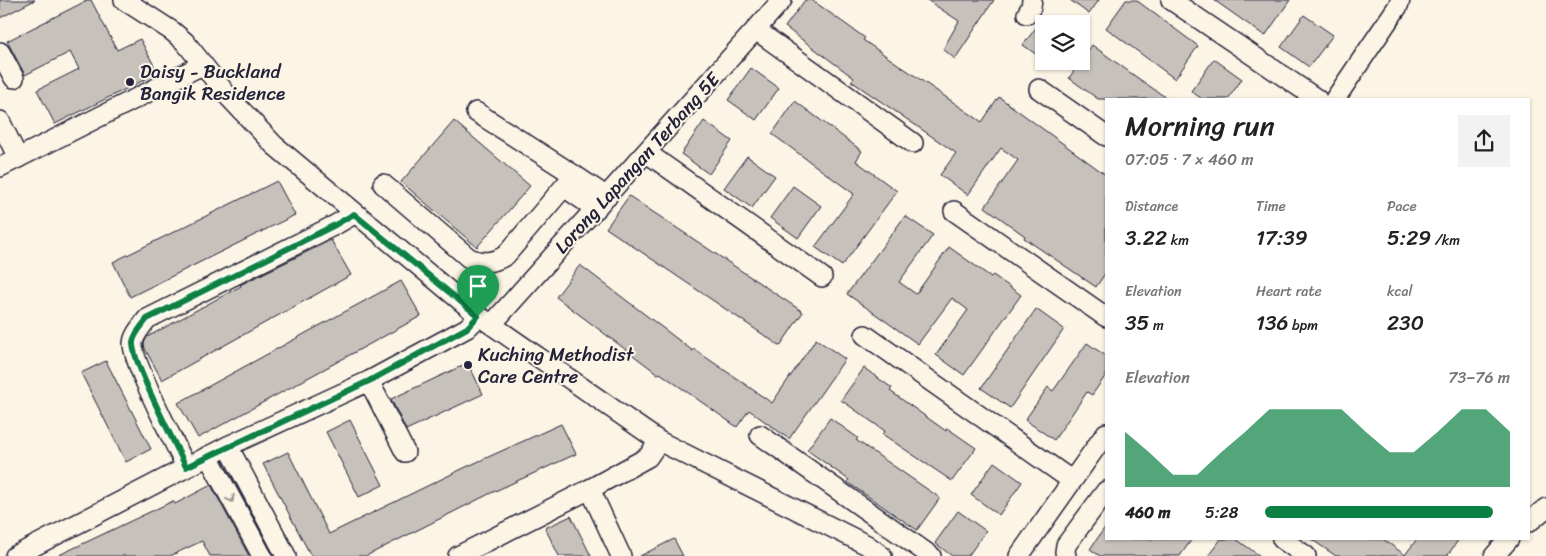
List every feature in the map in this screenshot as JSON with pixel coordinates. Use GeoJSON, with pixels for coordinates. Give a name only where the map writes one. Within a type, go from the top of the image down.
{"type":"FeatureCollection","features":[{"type":"Feature","properties":{"kind":"street"},"geometry":{"type":"LineString","coordinates":[[124,0],[172,31],[185,42],[202,65],[274,145],[354,214],[485,320],[659,441],[866,545],[882,556]]}},
{"type":"Feature","properties":{"kind":"street","name":"Lorong Lapangan Terbang 5E"},"geometry":{"type":"LineString","coordinates":[[15,556],[186,467],[369,381],[485,320],[601,203],[782,0]]}},
{"type":"Feature","properties":{"kind":"street"},"geometry":{"type":"LineString","coordinates":[[1171,0],[1316,98]]}},
{"type":"Feature","properties":{"kind":"street"},"geometry":{"type":"LineString","coordinates":[[1336,98],[1398,6],[1400,0]]}},
{"type":"Feature","properties":{"kind":"street"},"geometry":{"type":"LineString","coordinates":[[756,30],[914,143]]}},
{"type":"Feature","properties":{"kind":"street"},"geometry":{"type":"LineString","coordinates":[[0,52],[14,78]]}},
{"type":"Feature","properties":{"kind":"street"},"geometry":{"type":"LineString","coordinates":[[0,167],[202,65]]}},
{"type":"Feature","properties":{"kind":"street"},"geometry":{"type":"LineString","coordinates":[[1040,89],[1105,135]]}},
{"type":"Feature","properties":{"kind":"street"},"geometry":{"type":"LineString","coordinates":[[476,112],[601,203]]}},
{"type":"Feature","properties":{"kind":"street"},"geometry":{"type":"LineString","coordinates":[[0,121],[18,158]]}},
{"type":"Feature","properties":{"kind":"street"},"geometry":{"type":"LineString","coordinates":[[647,153],[822,277]]}},
{"type":"Feature","properties":{"kind":"street"},"geometry":{"type":"LineString","coordinates":[[383,184],[462,253],[469,258],[483,263],[498,260],[506,255],[569,181]]}},
{"type":"Feature","properties":{"kind":"street"},"geometry":{"type":"LineString","coordinates":[[954,211],[1105,316]]}},
{"type":"Feature","properties":{"kind":"street"},"geometry":{"type":"LineString","coordinates":[[186,467],[137,362],[133,342],[138,330],[147,319],[354,214]]}},
{"type":"Feature","properties":{"kind":"street"},"geometry":{"type":"LineString","coordinates":[[865,335],[1072,480]]}},
{"type":"Feature","properties":{"kind":"street"},"geometry":{"type":"LineString","coordinates":[[369,381],[405,452]]}},
{"type":"Feature","properties":{"kind":"street"},"geometry":{"type":"LineString","coordinates":[[1019,556],[1105,434]]}},
{"type":"Feature","properties":{"kind":"street"},"geometry":{"type":"LineString","coordinates":[[760,435],[931,556]]}},
{"type":"Feature","properties":{"kind":"street"},"geometry":{"type":"LineString","coordinates":[[460,556],[590,490],[648,457],[659,441]]}},
{"type":"Feature","properties":{"kind":"street"},"geometry":{"type":"LineString","coordinates":[[228,446],[286,556]]}},
{"type":"Feature","properties":{"kind":"street"},"geometry":{"type":"LineString","coordinates":[[208,456],[262,556]]}},
{"type":"Feature","properties":{"kind":"street"},"geometry":{"type":"LineString","coordinates":[[590,490],[621,556]]}},
{"type":"Feature","properties":{"kind":"street"},"geometry":{"type":"LineString","coordinates":[[1066,556],[1066,545],[1105,492]]}},
{"type":"Feature","properties":{"kind":"street"},"geometry":{"type":"LineString","coordinates":[[1530,521],[1546,508]]}},
{"type":"Feature","properties":{"kind":"street"},"geometry":{"type":"LineString","coordinates":[[1283,540],[1306,556]]}},
{"type":"Feature","properties":{"kind":"street"},"geometry":{"type":"LineString","coordinates":[[1494,556],[1508,540]]}},
{"type":"Feature","properties":{"kind":"building"},"geometry":{"type":"Polygon","coordinates":[[[0,0],[35,0],[0,18],[0,0]]]}},
{"type":"Feature","properties":{"kind":"building"},"geometry":{"type":"Polygon","coordinates":[[[91,0],[117,50],[140,39],[158,73],[55,124],[37,90],[79,69],[70,52],[25,75],[7,41],[91,0]]]}},
{"type":"Feature","properties":{"kind":"building"},"geometry":{"type":"Polygon","coordinates":[[[805,0],[812,0],[865,38],[863,40],[982,122],[999,97],[1105,174],[1105,274],[1096,287],[1024,238],[1025,236],[985,207],[1018,160],[1001,148],[968,195],[940,175],[956,153],[851,81],[854,78],[785,27],[805,0]]]}},
{"type":"Feature","properties":{"kind":"building"},"geometry":{"type":"Polygon","coordinates":[[[927,0],[994,0],[955,59],[943,49],[959,21],[927,0]]]}},
{"type":"Feature","properties":{"kind":"building"},"geometry":{"type":"Polygon","coordinates":[[[1070,0],[1099,0],[1089,14],[1070,0]]]}},
{"type":"Feature","properties":{"kind":"building"},"geometry":{"type":"Polygon","coordinates":[[[1126,0],[1136,0],[1198,46],[1175,79],[1106,28],[1126,0]]]}},
{"type":"Feature","properties":{"kind":"building"},"geometry":{"type":"Polygon","coordinates":[[[1214,0],[1290,0],[1265,36],[1214,0]]]}},
{"type":"Feature","properties":{"kind":"building"},"geometry":{"type":"Polygon","coordinates":[[[1304,15],[1333,35],[1309,67],[1281,47],[1304,15]]]}},
{"type":"Feature","properties":{"kind":"building"},"geometry":{"type":"Polygon","coordinates":[[[1035,29],[1035,54],[1023,45],[1035,29]]]}},
{"type":"Feature","properties":{"kind":"building"},"geometry":{"type":"Polygon","coordinates":[[[1092,45],[1167,98],[1105,98],[1098,99],[1069,78],[1075,70],[1090,70],[1090,48],[1092,45]]]}},
{"type":"Feature","properties":{"kind":"building"},"geometry":{"type":"Polygon","coordinates":[[[1214,59],[1242,79],[1229,98],[1201,98],[1191,91],[1214,59]]]}},
{"type":"Feature","properties":{"kind":"building"},"geometry":{"type":"Polygon","coordinates":[[[751,68],[779,88],[756,120],[728,100],[751,68]]]}},
{"type":"Feature","properties":{"kind":"building"},"geometry":{"type":"Polygon","coordinates":[[[795,101],[862,151],[856,161],[897,191],[842,266],[815,247],[854,194],[772,134],[795,101]]]}},
{"type":"Feature","properties":{"kind":"building"},"geometry":{"type":"Polygon","coordinates":[[[454,121],[530,186],[477,247],[401,182],[454,121]]]}},
{"type":"Feature","properties":{"kind":"building"},"geometry":{"type":"Polygon","coordinates":[[[704,121],[732,141],[709,174],[681,154],[704,121]]]}},
{"type":"Feature","properties":{"kind":"building"},"geometry":{"type":"Polygon","coordinates":[[[747,156],[775,176],[752,208],[724,188],[747,156]]]}},
{"type":"Feature","properties":{"kind":"building"},"geometry":{"type":"Polygon","coordinates":[[[277,181],[295,215],[130,297],[113,262],[277,181]]]}},
{"type":"Feature","properties":{"kind":"building"},"geometry":{"type":"Polygon","coordinates":[[[793,186],[821,206],[798,238],[770,218],[793,186]]]}},
{"type":"Feature","properties":{"kind":"building"},"geometry":{"type":"Polygon","coordinates":[[[629,196],[803,312],[780,346],[606,228],[629,196]]]}},
{"type":"Feature","properties":{"kind":"building"},"geometry":{"type":"Polygon","coordinates":[[[905,216],[933,235],[899,282],[916,294],[949,247],[991,277],[993,275],[1021,295],[964,375],[936,355],[968,310],[952,298],[918,344],[847,294],[905,216]]]}},
{"type":"Feature","properties":{"kind":"building"},"geometry":{"type":"Polygon","coordinates":[[[331,240],[351,275],[162,380],[145,349],[144,343],[147,337],[240,285],[331,240]]]}},
{"type":"Feature","properties":{"kind":"building"},"geometry":{"type":"Polygon","coordinates":[[[580,265],[693,351],[694,349],[772,403],[816,339],[845,359],[789,439],[749,410],[737,427],[660,373],[658,374],[556,297],[580,265]]]}},
{"type":"Feature","properties":{"kind":"building"},"geometry":{"type":"Polygon","coordinates":[[[401,281],[421,316],[198,438],[178,403],[401,281]]]}},
{"type":"Feature","properties":{"kind":"building"},"geometry":{"type":"Polygon","coordinates":[[[1036,309],[1064,329],[1010,408],[981,388],[1036,309]]]}},
{"type":"Feature","properties":{"kind":"building"},"geometry":{"type":"Polygon","coordinates":[[[1087,343],[1105,355],[1105,376],[1092,395],[1087,392],[1054,440],[1025,420],[1048,387],[1053,391],[1087,343]]]}},
{"type":"Feature","properties":{"kind":"building"},"geometry":{"type":"Polygon","coordinates":[[[106,361],[151,449],[126,462],[81,373],[106,361]]]}},
{"type":"Feature","properties":{"kind":"building"},"geometry":{"type":"Polygon","coordinates":[[[468,363],[483,394],[406,430],[391,399],[468,363]]]}},
{"type":"Feature","properties":{"kind":"building"},"geometry":{"type":"Polygon","coordinates":[[[864,368],[892,388],[890,391],[946,431],[947,428],[976,448],[952,481],[882,434],[885,431],[841,400],[864,368]]]}},
{"type":"Feature","properties":{"kind":"building"},"geometry":{"type":"Polygon","coordinates":[[[830,418],[858,438],[856,440],[940,498],[917,530],[847,482],[849,480],[807,450],[830,418]]]}},
{"type":"Feature","properties":{"kind":"building"},"geometry":{"type":"Polygon","coordinates":[[[350,420],[383,485],[359,497],[326,432],[350,420]]]}},
{"type":"Feature","properties":{"kind":"building"},"geometry":{"type":"Polygon","coordinates":[[[561,424],[576,454],[493,492],[366,556],[311,556],[263,464],[288,452],[329,534],[464,468],[561,424]]]}},
{"type":"Feature","properties":{"kind":"building"},"geometry":{"type":"Polygon","coordinates":[[[994,462],[1022,482],[999,515],[971,495],[994,462]]]}},
{"type":"Feature","properties":{"kind":"building"},"geometry":{"type":"Polygon","coordinates":[[[211,485],[249,556],[210,556],[202,541],[170,556],[57,556],[173,501],[175,504],[211,485]]]}},
{"type":"Feature","properties":{"kind":"building"},"geometry":{"type":"Polygon","coordinates":[[[958,511],[986,531],[968,556],[952,556],[935,543],[958,511]]]}},
{"type":"Feature","properties":{"kind":"building"},"geometry":{"type":"Polygon","coordinates":[[[571,516],[591,556],[559,556],[545,528],[571,516]]]}},
{"type":"Feature","properties":{"kind":"building"},"geometry":{"type":"Polygon","coordinates":[[[1105,527],[1105,540],[1191,540],[1180,556],[1100,556],[1090,549],[1105,527]]]}},
{"type":"Feature","properties":{"kind":"building"},"geometry":{"type":"Polygon","coordinates":[[[674,539],[683,556],[640,556],[674,539]]]}},
{"type":"Feature","properties":{"kind":"building"},"geometry":{"type":"Polygon","coordinates":[[[1220,540],[1237,540],[1260,556],[1208,556],[1220,540]]]}},
{"type":"Feature","properties":{"kind":"building"},"geometry":{"type":"Polygon","coordinates":[[[1312,540],[1384,540],[1405,555],[1416,540],[1458,540],[1447,556],[1336,556],[1312,540]]]}},
{"type":"Feature","properties":{"kind":"place","name":"Daisy - Buckland Bangik Residence"},"geometry":{"type":"Point","coordinates":[130,82]}},
{"type":"Feature","properties":{"kind":"place","name":"Kuching Methodist Care Centre"},"geometry":{"type":"Point","coordinates":[468,365]}},
{"type":"Feature","properties":{"kind":"route"},"geometry":{"type":"LineString","coordinates":[[354,214],[478,316],[467,328],[369,381],[186,467],[137,362],[133,342],[138,330],[147,319],[354,214]]}}]}
